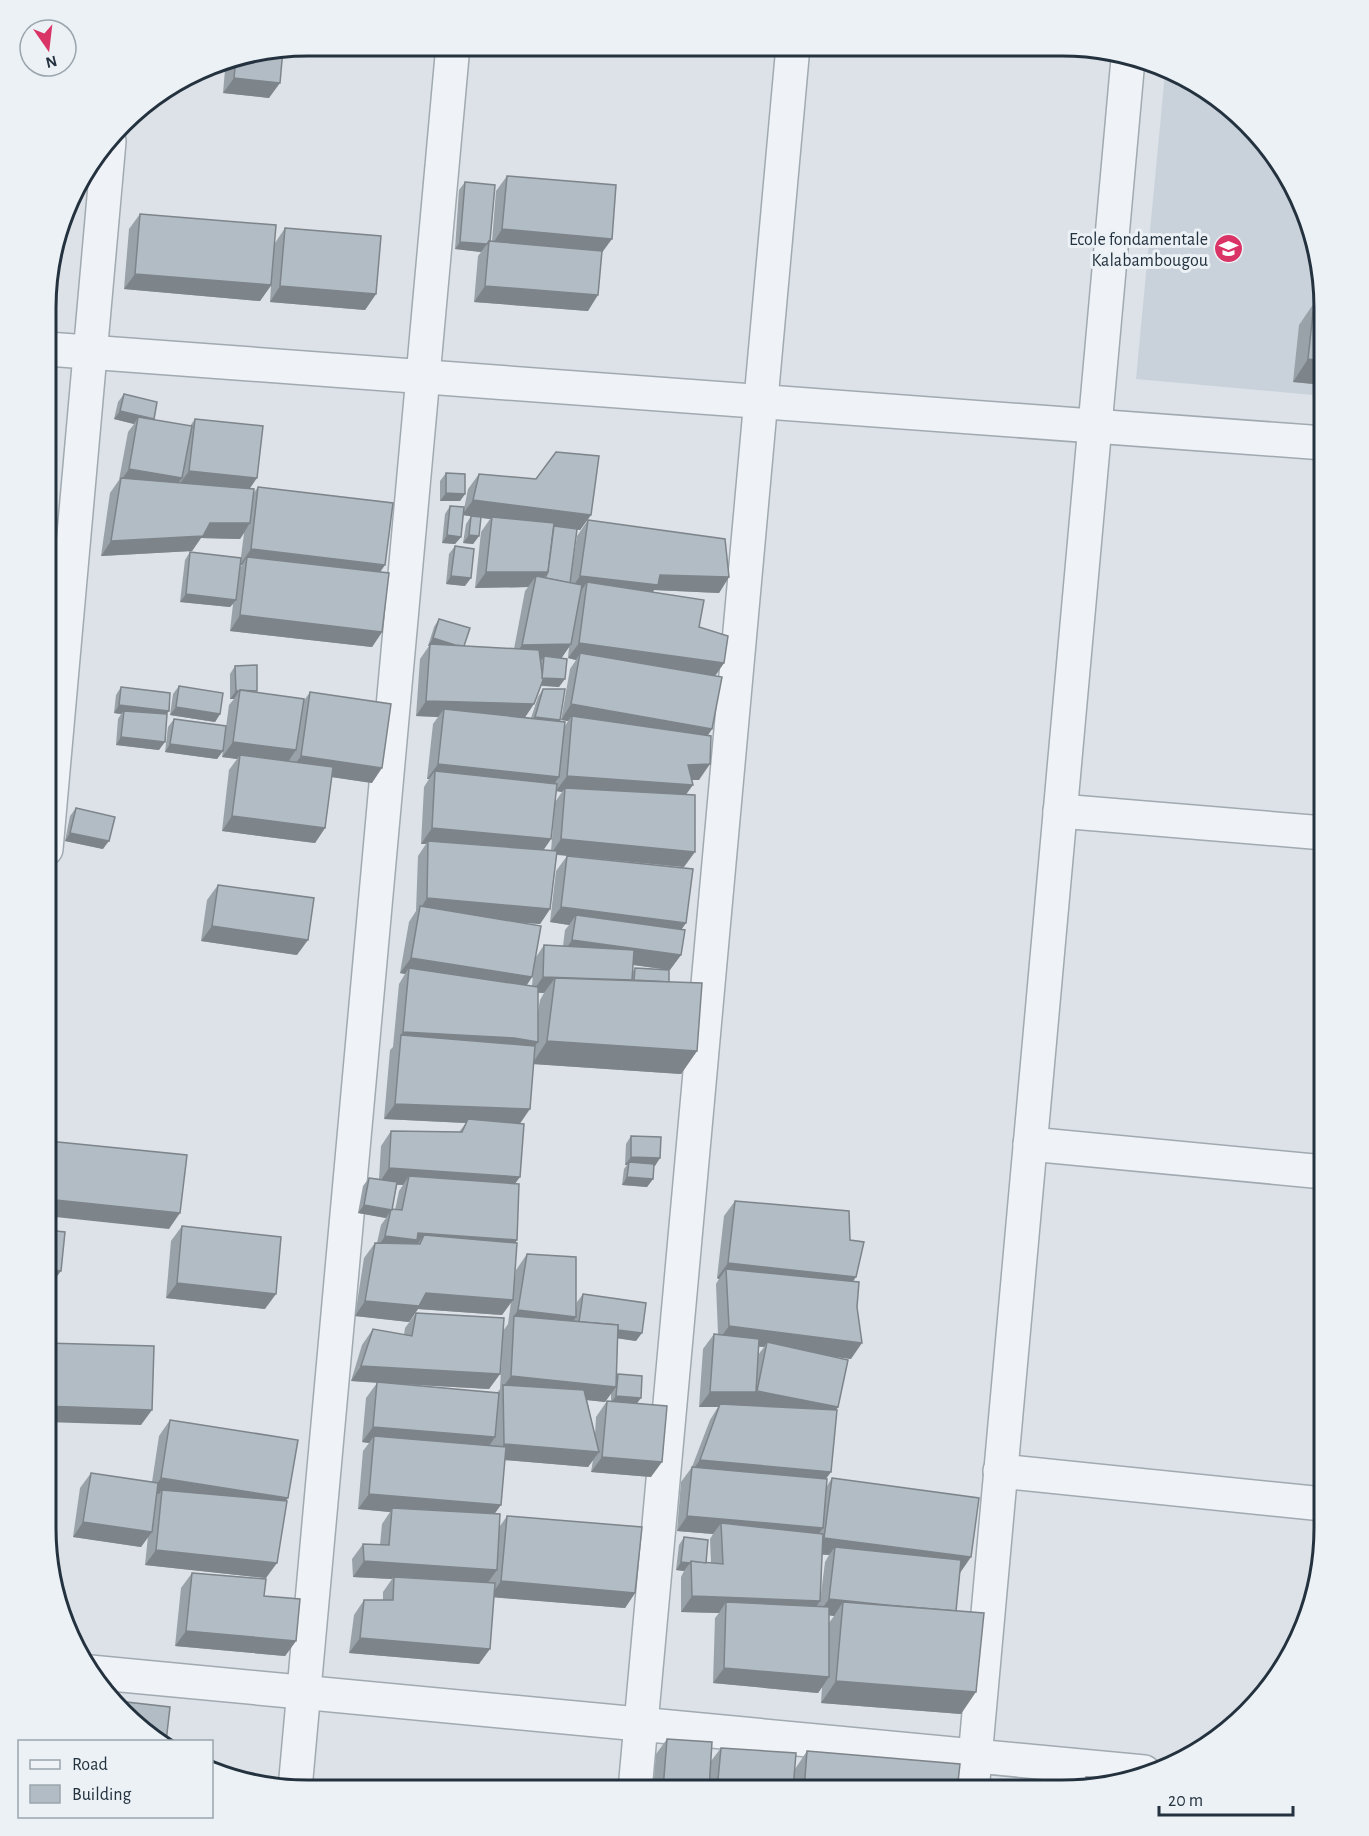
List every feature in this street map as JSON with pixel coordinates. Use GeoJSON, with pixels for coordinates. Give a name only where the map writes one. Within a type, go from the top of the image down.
{"type":"FeatureCollection","features":[{"type":"Feature","properties":{"kind":"street"},"geometry":{"type":"LineString","coordinates":[[296,1780],[452,56]]}},
{"type":"Feature","properties":{"kind":"street"},"geometry":{"type":"LineString","coordinates":[[636,1780],[792,56]]}},
{"type":"Feature","properties":{"kind":"street"},"geometry":{"type":"LineString","coordinates":[[973,1780],[1128,64]]}},
{"type":"Feature","properties":{"kind":"street"},"geometry":{"type":"LineString","coordinates":[[56,736],[108,153]]}},
{"type":"Feature","properties":{"kind":"street"},"geometry":{"type":"LineString","coordinates":[[56,349],[1314,442]]}},
{"type":"Feature","properties":{"kind":"street"},"geometry":{"type":"LineString","coordinates":[[1060,811],[1314,832]]}},
{"type":"Feature","properties":{"kind":"street"},"geometry":{"type":"LineString","coordinates":[[1030,1144],[1314,1171]]}},
{"type":"Feature","properties":{"kind":"street"},"geometry":{"type":"LineString","coordinates":[[1000,1471],[1314,1503]]}},
{"type":"Feature","properties":{"kind":"street"},"geometry":{"type":"LineString","coordinates":[[101,1673],[1131,1771]]}},
{"type":"Feature","properties":{"kind":"shaded area","name":"Ecole fondamentale Kalabambougou"},"geometry":{"type":"Polygon","coordinates":[[[1165,78],[1202,98],[1240,129],[1262,154],[1288,196],[1309,258],[1314,307],[1314,395],[1136,379],[1165,78]]]}},
{"type":"Feature","properties":{"kind":"building"},"geometry":{"type":"Polygon","coordinates":[[[282,57],[280,83],[234,78],[235,66],[282,57]]]}},
{"type":"Feature","properties":{"kind":"building"},"geometry":{"type":"Polygon","coordinates":[[[507,176],[616,185],[612,239],[502,229],[507,176]]]}},
{"type":"Feature","properties":{"kind":"building"},"geometry":{"type":"Polygon","coordinates":[[[465,182],[495,185],[490,241],[487,244],[460,242],[465,182]]]}},
{"type":"Feature","properties":{"kind":"building"},"geometry":{"type":"Polygon","coordinates":[[[140,214],[276,225],[271,285],[135,274],[140,214]]]}},
{"type":"Feature","properties":{"kind":"building"},"geometry":{"type":"Polygon","coordinates":[[[285,228],[381,236],[376,294],[280,286],[285,228]]]}},
{"type":"Feature","properties":{"kind":"building"},"geometry":{"type":"Polygon","coordinates":[[[489,241],[602,251],[598,295],[485,286],[489,241]]]}},
{"type":"Feature","properties":{"kind":"building"},"geometry":{"type":"Polygon","coordinates":[[[1314,304],[1314,360],[1308,359],[1314,304]]]}},
{"type":"Feature","properties":{"kind":"building"},"geometry":{"type":"Polygon","coordinates":[[[124,394],[157,402],[154,419],[120,411],[124,394]]]}},
{"type":"Feature","properties":{"kind":"building"},"geometry":{"type":"Polygon","coordinates":[[[138,417],[192,426],[182,478],[129,469],[138,417]]]}},
{"type":"Feature","properties":{"kind":"building"},"geometry":{"type":"Polygon","coordinates":[[[195,419],[263,426],[257,478],[189,471],[195,419]]]}},
{"type":"Feature","properties":{"kind":"building"},"geometry":{"type":"Polygon","coordinates":[[[556,452],[599,456],[591,515],[473,500],[479,474],[536,479],[556,452]]]}},
{"type":"Feature","properties":{"kind":"building"},"geometry":{"type":"Polygon","coordinates":[[[446,473],[465,474],[465,494],[446,493],[446,473]]]}},
{"type":"Feature","properties":{"kind":"building"},"geometry":{"type":"Polygon","coordinates":[[[121,478],[254,489],[250,523],[210,523],[203,536],[111,541],[121,478]]]}},
{"type":"Feature","properties":{"kind":"building"},"geometry":{"type":"Polygon","coordinates":[[[258,487],[393,503],[385,565],[251,549],[258,487]]]}},
{"type":"Feature","properties":{"kind":"building"},"geometry":{"type":"Polygon","coordinates":[[[450,506],[464,507],[461,537],[447,535],[450,506]]]}},
{"type":"Feature","properties":{"kind":"building"},"geometry":{"type":"Polygon","coordinates":[[[471,516],[481,517],[479,536],[469,535],[471,516]]]}},
{"type":"Feature","properties":{"kind":"building"},"geometry":{"type":"Polygon","coordinates":[[[492,517],[554,523],[548,572],[486,572],[492,517]]]}},
{"type":"Feature","properties":{"kind":"building"},"geometry":{"type":"Polygon","coordinates":[[[588,520],[725,539],[729,577],[660,575],[658,585],[580,576],[588,520]]]}},
{"type":"Feature","properties":{"kind":"building"},"geometry":{"type":"Polygon","coordinates":[[[554,526],[577,529],[570,583],[545,578],[548,572],[554,526]]]}},
{"type":"Feature","properties":{"kind":"building"},"geometry":{"type":"Polygon","coordinates":[[[455,546],[474,549],[471,578],[451,576],[455,546]]]}},
{"type":"Feature","properties":{"kind":"building"},"geometry":{"type":"Polygon","coordinates":[[[190,552],[241,558],[236,600],[186,594],[190,552]]]}},
{"type":"Feature","properties":{"kind":"building"},"geometry":{"type":"Polygon","coordinates":[[[247,557],[389,573],[382,632],[240,615],[247,557]]]}},
{"type":"Feature","properties":{"kind":"building"},"geometry":{"type":"Polygon","coordinates":[[[536,576],[582,585],[571,644],[522,645],[536,576]]]}},
{"type":"Feature","properties":{"kind":"building"},"geometry":{"type":"Polygon","coordinates":[[[587,582],[704,600],[699,627],[728,636],[724,663],[579,643],[587,582]]]}},
{"type":"Feature","properties":{"kind":"building"},"geometry":{"type":"Polygon","coordinates":[[[439,619],[470,628],[464,646],[433,638],[439,619]]]}},
{"type":"Feature","properties":{"kind":"building"},"geometry":{"type":"Polygon","coordinates":[[[430,644],[539,650],[543,680],[534,704],[426,701],[430,644]]]}},
{"type":"Feature","properties":{"kind":"building"},"geometry":{"type":"Polygon","coordinates":[[[580,653],[722,677],[712,729],[571,704],[580,653]]]}},
{"type":"Feature","properties":{"kind":"building"},"geometry":{"type":"Polygon","coordinates":[[[544,656],[567,659],[565,679],[542,678],[544,656]]]}},
{"type":"Feature","properties":{"kind":"building"},"geometry":{"type":"Polygon","coordinates":[[[257,665],[257,691],[236,691],[235,666],[257,665]]]}},
{"type":"Feature","properties":{"kind":"building"},"geometry":{"type":"Polygon","coordinates":[[[179,686],[223,693],[220,714],[176,707],[179,686]]]}},
{"type":"Feature","properties":{"kind":"building"},"geometry":{"type":"Polygon","coordinates":[[[121,687],[170,693],[169,711],[119,705],[121,687]]]}},
{"type":"Feature","properties":{"kind":"building"},"geometry":{"type":"Polygon","coordinates":[[[543,689],[565,689],[560,720],[535,717],[543,689]]]}},
{"type":"Feature","properties":{"kind":"building"},"geometry":{"type":"Polygon","coordinates":[[[240,690],[304,699],[296,750],[233,742],[240,690]]]}},
{"type":"Feature","properties":{"kind":"building"},"geometry":{"type":"Polygon","coordinates":[[[310,692],[391,704],[382,768],[301,756],[310,692]]]}},
{"type":"Feature","properties":{"kind":"building"},"geometry":{"type":"Polygon","coordinates":[[[444,709],[565,722],[559,777],[438,764],[444,709]]]}},
{"type":"Feature","properties":{"kind":"building"},"geometry":{"type":"Polygon","coordinates":[[[124,711],[167,714],[165,742],[121,737],[124,711]]]}},
{"type":"Feature","properties":{"kind":"building"},"geometry":{"type":"Polygon","coordinates":[[[572,716],[711,736],[710,764],[688,765],[693,785],[567,776],[572,716]]]}},
{"type":"Feature","properties":{"kind":"building"},"geometry":{"type":"Polygon","coordinates":[[[174,719],[226,726],[223,751],[170,744],[174,719]]]}},
{"type":"Feature","properties":{"kind":"building"},"geometry":{"type":"Polygon","coordinates":[[[240,755],[333,767],[325,828],[232,816],[240,755]]]}},
{"type":"Feature","properties":{"kind":"building"},"geometry":{"type":"Polygon","coordinates":[[[435,771],[557,784],[551,839],[432,828],[435,771]]]}},
{"type":"Feature","properties":{"kind":"building"},"geometry":{"type":"Polygon","coordinates":[[[565,788],[695,795],[695,852],[561,839],[565,788]]]}},
{"type":"Feature","properties":{"kind":"building"},"geometry":{"type":"Polygon","coordinates":[[[76,808],[115,817],[109,841],[70,833],[76,808]]]}},
{"type":"Feature","properties":{"kind":"building"},"geometry":{"type":"Polygon","coordinates":[[[428,841],[557,851],[550,909],[427,898],[428,841]]]}},
{"type":"Feature","properties":{"kind":"building"},"geometry":{"type":"Polygon","coordinates":[[[567,856],[693,869],[686,923],[561,907],[567,856]]]}},
{"type":"Feature","properties":{"kind":"building"},"geometry":{"type":"Polygon","coordinates":[[[218,885],[314,898],[308,940],[212,926],[218,885]]]}},
{"type":"Feature","properties":{"kind":"building"},"geometry":{"type":"Polygon","coordinates":[[[420,906],[541,926],[532,977],[411,958],[420,906]]]}},
{"type":"Feature","properties":{"kind":"building"},"geometry":{"type":"Polygon","coordinates":[[[576,915],[685,930],[681,955],[572,940],[576,915]]]}},
{"type":"Feature","properties":{"kind":"building"},"geometry":{"type":"Polygon","coordinates":[[[544,945],[634,950],[632,980],[543,977],[544,945]]]}},
{"type":"Feature","properties":{"kind":"building"},"geometry":{"type":"Polygon","coordinates":[[[409,968],[538,987],[538,1042],[514,1038],[403,1032],[409,968]]]}},
{"type":"Feature","properties":{"kind":"building"},"geometry":{"type":"Polygon","coordinates":[[[635,968],[669,970],[669,982],[634,980],[635,968]]]}},
{"type":"Feature","properties":{"kind":"building"},"geometry":{"type":"Polygon","coordinates":[[[555,978],[702,983],[697,1051],[547,1041],[555,978]]]}},
{"type":"Feature","properties":{"kind":"building"},"geometry":{"type":"Polygon","coordinates":[[[401,1035],[535,1046],[530,1109],[395,1104],[401,1035]]]}},
{"type":"Feature","properties":{"kind":"building"},"geometry":{"type":"Polygon","coordinates":[[[468,1119],[524,1124],[520,1177],[389,1168],[391,1131],[462,1132],[468,1119]]]}},
{"type":"Feature","properties":{"kind":"building"},"geometry":{"type":"Polygon","coordinates":[[[631,1136],[661,1137],[660,1158],[631,1157],[631,1136]]]}},
{"type":"Feature","properties":{"kind":"building"},"geometry":{"type":"Polygon","coordinates":[[[56,1142],[187,1155],[180,1213],[56,1200],[56,1142]]]}},
{"type":"Feature","properties":{"kind":"building"},"geometry":{"type":"Polygon","coordinates":[[[629,1162],[654,1164],[653,1179],[627,1177],[629,1162]]]}},
{"type":"Feature","properties":{"kind":"building"},"geometry":{"type":"Polygon","coordinates":[[[409,1176],[519,1184],[517,1240],[418,1233],[417,1240],[385,1236],[391,1209],[402,1210],[409,1176]]]}},
{"type":"Feature","properties":{"kind":"building"},"geometry":{"type":"Polygon","coordinates":[[[369,1178],[397,1182],[392,1210],[364,1205],[369,1178]]]}},
{"type":"Feature","properties":{"kind":"building"},"geometry":{"type":"Polygon","coordinates":[[[735,1201],[849,1211],[850,1240],[864,1242],[856,1277],[728,1263],[735,1201]]]}},
{"type":"Feature","properties":{"kind":"building"},"geometry":{"type":"Polygon","coordinates":[[[182,1226],[281,1237],[276,1294],[177,1283],[182,1226]]]}},
{"type":"Feature","properties":{"kind":"building"},"geometry":{"type":"Polygon","coordinates":[[[56,1231],[65,1232],[61,1271],[56,1270],[56,1231]]]}},
{"type":"Feature","properties":{"kind":"building"},"geometry":{"type":"Polygon","coordinates":[[[424,1235],[517,1243],[513,1300],[426,1293],[419,1306],[365,1301],[375,1243],[420,1244],[424,1235]]]}},
{"type":"Feature","properties":{"kind":"building"},"geometry":{"type":"Polygon","coordinates":[[[527,1254],[576,1257],[576,1317],[518,1310],[527,1254]]]}},
{"type":"Feature","properties":{"kind":"building"},"geometry":{"type":"Polygon","coordinates":[[[726,1269],[859,1282],[857,1307],[862,1343],[729,1326],[726,1269]]]}},
{"type":"Feature","properties":{"kind":"building"},"geometry":{"type":"Polygon","coordinates":[[[583,1294],[646,1303],[642,1333],[618,1330],[618,1325],[579,1322],[583,1294]]]}},
{"type":"Feature","properties":{"kind":"building"},"geometry":{"type":"Polygon","coordinates":[[[416,1313],[504,1318],[500,1374],[361,1366],[373,1329],[412,1336],[416,1313]]]}},
{"type":"Feature","properties":{"kind":"building"},"geometry":{"type":"Polygon","coordinates":[[[514,1316],[618,1325],[616,1387],[511,1376],[514,1316]]]}},
{"type":"Feature","properties":{"kind":"building"},"geometry":{"type":"Polygon","coordinates":[[[714,1334],[759,1339],[756,1392],[710,1392],[714,1334]]]}},
{"type":"Feature","properties":{"kind":"building"},"geometry":{"type":"Polygon","coordinates":[[[767,1342],[848,1360],[838,1407],[757,1391],[767,1342]]]}},
{"type":"Feature","properties":{"kind":"building"},"geometry":{"type":"Polygon","coordinates":[[[56,1343],[154,1346],[152,1410],[56,1406],[56,1343]]]}},
{"type":"Feature","properties":{"kind":"building"},"geometry":{"type":"Polygon","coordinates":[[[618,1374],[642,1376],[641,1398],[616,1396],[618,1374]]]}},
{"type":"Feature","properties":{"kind":"building"},"geometry":{"type":"Polygon","coordinates":[[[377,1382],[499,1393],[495,1437],[373,1427],[377,1382]]]}},
{"type":"Feature","properties":{"kind":"building"},"geometry":{"type":"Polygon","coordinates":[[[503,1385],[584,1390],[599,1452],[504,1444],[503,1385]]]}},
{"type":"Feature","properties":{"kind":"building"},"geometry":{"type":"Polygon","coordinates":[[[607,1401],[667,1406],[662,1462],[602,1457],[607,1401]]]}},
{"type":"Feature","properties":{"kind":"building"},"geometry":{"type":"Polygon","coordinates":[[[720,1404],[837,1410],[831,1472],[700,1460],[720,1404]]]}},
{"type":"Feature","properties":{"kind":"building"},"geometry":{"type":"Polygon","coordinates":[[[170,1420],[298,1440],[288,1498],[161,1478],[170,1420]]]}},
{"type":"Feature","properties":{"kind":"building"},"geometry":{"type":"Polygon","coordinates":[[[374,1436],[506,1447],[501,1505],[369,1494],[374,1436]]]}},
{"type":"Feature","properties":{"kind":"building"},"geometry":{"type":"Polygon","coordinates":[[[692,1467],[827,1479],[823,1528],[687,1516],[692,1467]]]}},
{"type":"Feature","properties":{"kind":"building"},"geometry":{"type":"Polygon","coordinates":[[[91,1473],[158,1483],[152,1532],[83,1522],[91,1473]]]}},
{"type":"Feature","properties":{"kind":"building"},"geometry":{"type":"Polygon","coordinates":[[[832,1478],[979,1498],[971,1557],[824,1538],[832,1478]]]}},
{"type":"Feature","properties":{"kind":"building"},"geometry":{"type":"Polygon","coordinates":[[[162,1490],[287,1501],[277,1563],[156,1550],[162,1490]]]}},
{"type":"Feature","properties":{"kind":"building"},"geometry":{"type":"Polygon","coordinates":[[[392,1508],[500,1514],[497,1570],[364,1561],[363,1544],[389,1545],[392,1508]]]}},
{"type":"Feature","properties":{"kind":"building"},"geometry":{"type":"Polygon","coordinates":[[[507,1516],[642,1527],[635,1593],[501,1581],[507,1516]]]}},
{"type":"Feature","properties":{"kind":"building"},"geometry":{"type":"Polygon","coordinates":[[[721,1523],[823,1534],[820,1601],[692,1596],[691,1561],[723,1564],[721,1523]]]}},
{"type":"Feature","properties":{"kind":"building"},"geometry":{"type":"Polygon","coordinates":[[[684,1537],[708,1540],[706,1563],[681,1562],[684,1537]]]}},
{"type":"Feature","properties":{"kind":"building"},"geometry":{"type":"Polygon","coordinates":[[[835,1547],[961,1560],[956,1611],[829,1599],[835,1547]]]}},
{"type":"Feature","properties":{"kind":"building"},"geometry":{"type":"Polygon","coordinates":[[[192,1573],[266,1579],[264,1596],[300,1599],[296,1641],[186,1631],[192,1573]]]}},
{"type":"Feature","properties":{"kind":"building"},"geometry":{"type":"Polygon","coordinates":[[[394,1577],[495,1583],[490,1649],[360,1638],[364,1600],[393,1600],[394,1577]]]}},
{"type":"Feature","properties":{"kind":"building"},"geometry":{"type":"Polygon","coordinates":[[[726,1602],[829,1607],[829,1677],[724,1668],[726,1602]]]}},
{"type":"Feature","properties":{"kind":"building"},"geometry":{"type":"Polygon","coordinates":[[[843,1602],[984,1613],[976,1692],[836,1681],[843,1602]]]}},
{"type":"Feature","properties":{"kind":"building"},"geometry":{"type":"Polygon","coordinates":[[[124,1702],[170,1707],[166,1738],[124,1702]]]}},
{"type":"Feature","properties":{"kind":"building"},"geometry":{"type":"Polygon","coordinates":[[[667,1739],[712,1742],[710,1780],[664,1780],[667,1739]]]}},
{"type":"Feature","properties":{"kind":"building"},"geometry":{"type":"Polygon","coordinates":[[[721,1748],[796,1753],[794,1780],[718,1780],[721,1748]]]}},
{"type":"Feature","properties":{"kind":"building"},"geometry":{"type":"Polygon","coordinates":[[[807,1751],[960,1764],[958,1780],[805,1780],[807,1751]]]}},
{"type":"Feature","properties":{"kind":"place","name":"Ecole fondamentale Kalabambougou"},"geometry":{"type":"Point","coordinates":[1229,249]}}]}
